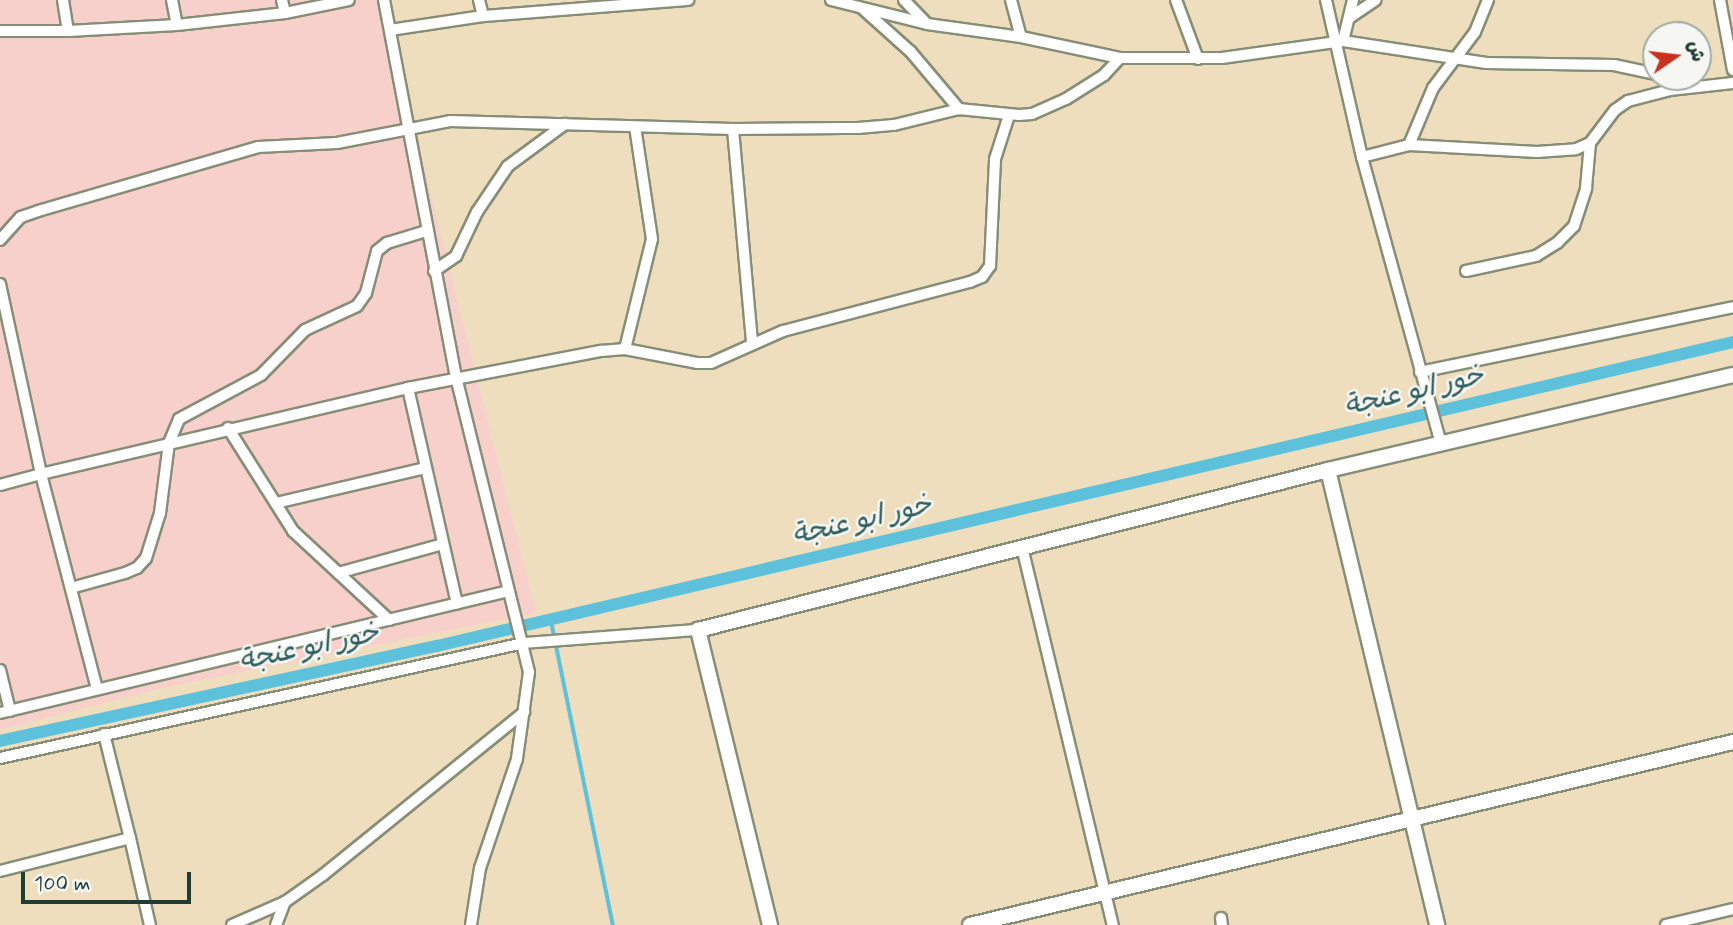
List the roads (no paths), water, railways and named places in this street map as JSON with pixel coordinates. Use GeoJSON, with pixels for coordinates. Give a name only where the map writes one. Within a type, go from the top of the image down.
{"type":"FeatureCollection","features":[{"type":"Feature","properties":{"kind":"street"},"geometry":{"type":"LineString","coordinates":[[63,0],[68,31]]}},
{"type":"Feature","properties":{"kind":"street"},"geometry":{"type":"LineString","coordinates":[[172,0],[177,25]]}},
{"type":"Feature","properties":{"kind":"street"},"geometry":{"type":"LineString","coordinates":[[282,0],[285,13]]}},
{"type":"Feature","properties":{"kind":"street"},"geometry":{"type":"LineString","coordinates":[[0,31],[68,31],[177,25],[285,13],[349,0]]}},
{"type":"Feature","properties":{"kind":"street"},"geometry":{"type":"LineString","coordinates":[[384,0],[406,128],[456,377],[529,672],[517,759],[480,868],[471,925]]}},
{"type":"Feature","properties":{"kind":"street"},"geometry":{"type":"LineString","coordinates":[[479,0],[483,16]]}},
{"type":"Feature","properties":{"kind":"street"},"geometry":{"type":"LineString","coordinates":[[390,30],[576,5],[688,0]]}},
{"type":"Feature","properties":{"kind":"street"},"geometry":{"type":"LineString","coordinates":[[831,0],[927,24],[1021,37],[1120,58],[1198,59],[1244,56],[1338,41],[1486,63],[1614,65],[1642,71]]}},
{"type":"Feature","properties":{"kind":"street"},"geometry":{"type":"LineString","coordinates":[[904,0],[927,24]]}},
{"type":"Feature","properties":{"kind":"street"},"geometry":{"type":"LineString","coordinates":[[1011,0],[1021,37]]}},
{"type":"Feature","properties":{"kind":"street"},"geometry":{"type":"LineString","coordinates":[[1176,0],[1198,59]]}},
{"type":"Feature","properties":{"kind":"street"},"geometry":{"type":"LineString","coordinates":[[1326,0],[1338,41],[1362,157],[1441,443]]}},
{"type":"Feature","properties":{"kind":"street"},"geometry":{"type":"LineString","coordinates":[[1338,41],[1349,18],[1353,0]]}},
{"type":"Feature","properties":{"kind":"street"},"geometry":{"type":"LineString","coordinates":[[1349,18],[1376,0]]}},
{"type":"Feature","properties":{"kind":"street"},"geometry":{"type":"LineString","coordinates":[[1409,145],[1433,88],[1475,32],[1488,0]]}},
{"type":"Feature","properties":{"kind":"street"},"geometry":{"type":"LineString","coordinates":[[1720,0],[1731,43],[1733,70]]}},
{"type":"Feature","properties":{"kind":"street"},"geometry":{"type":"LineString","coordinates":[[860,6],[911,52],[959,109]]}},
{"type":"Feature","properties":{"kind":"street"},"geometry":{"type":"LineString","coordinates":[[0,240],[11,225],[30,214],[219,156],[258,147],[337,143],[450,121],[733,129],[858,128],[894,124],[959,109],[1009,115],[1032,114],[1066,99],[1104,75],[1120,58]]}},
{"type":"Feature","properties":{"kind":"street"},"geometry":{"type":"LineString","coordinates":[[1712,85],[1733,83]]}},
{"type":"Feature","properties":{"kind":"street"},"geometry":{"type":"LineString","coordinates":[[1466,271],[1536,256],[1558,243],[1574,226],[1586,188],[1590,143],[1615,110],[1628,101],[1679,91]]}},
{"type":"Feature","properties":{"kind":"street"},"geometry":{"type":"LineString","coordinates":[[0,485],[228,428],[456,377],[625,349],[697,363],[711,363],[752,342],[846,312],[970,282],[987,272],[993,252],[995,159],[1009,115]]}},
{"type":"Feature","properties":{"kind":"street"},"geometry":{"type":"LineString","coordinates":[[434,271],[456,256],[477,212],[508,166],[566,123]]}},
{"type":"Feature","properties":{"kind":"street"},"geometry":{"type":"LineString","coordinates":[[625,349],[652,239],[635,127]]}},
{"type":"Feature","properties":{"kind":"street"},"geometry":{"type":"LineString","coordinates":[[733,129],[752,342]]}},
{"type":"Feature","properties":{"kind":"street"},"geometry":{"type":"LineString","coordinates":[[1362,157],[1409,145],[1557,152],[1590,143]]}},
{"type":"Feature","properties":{"kind":"street"},"geometry":{"type":"LineString","coordinates":[[71,589],[125,573],[137,568],[146,558],[166,488],[169,443],[178,419],[261,375],[305,330],[357,306],[366,293],[376,251],[387,243],[426,231]]}},
{"type":"Feature","properties":{"kind":"street"},"geometry":{"type":"LineString","coordinates":[[0,284],[41,474],[97,689]]}},
{"type":"Feature","properties":{"kind":"street"},"geometry":{"type":"LineString","coordinates":[[1420,372],[1733,307]]}},
{"type":"Feature","properties":{"kind":"street"},"geometry":{"type":"LineString","coordinates":[[0,758],[522,639],[698,630],[1328,470],[1733,375]]}},
{"type":"Feature","properties":{"kind":"street"},"geometry":{"type":"LineString","coordinates":[[408,388],[457,604]]}},
{"type":"Feature","properties":{"kind":"street"},"geometry":{"type":"LineString","coordinates":[[228,428],[293,531],[389,620]]}},
{"type":"Feature","properties":{"kind":"street"},"geometry":{"type":"LineString","coordinates":[[276,503],[425,468]]}},
{"type":"Feature","properties":{"kind":"street"},"geometry":{"type":"LineString","coordinates":[[1328,470],[1437,925]]}},
{"type":"Feature","properties":{"kind":"street"},"geometry":{"type":"LineString","coordinates":[[338,573],[443,544]]}},
{"type":"Feature","properties":{"kind":"street"},"geometry":{"type":"LineString","coordinates":[[1022,547],[1112,925]]}},
{"type":"Feature","properties":{"kind":"street"},"geometry":{"type":"LineString","coordinates":[[0,670],[5,712],[509,591]]}},
{"type":"Feature","properties":{"kind":"street"},"geometry":{"type":"LineString","coordinates":[[698,630],[770,925]]}},
{"type":"Feature","properties":{"kind":"street"},"geometry":{"type":"LineString","coordinates":[[232,925],[285,902],[365,845],[457,764],[524,712]]}},
{"type":"Feature","properties":{"kind":"street"},"geometry":{"type":"LineString","coordinates":[[104,734],[150,925]]}},
{"type":"Feature","properties":{"kind":"street"},"geometry":{"type":"LineString","coordinates":[[970,925],[1733,742]]}},
{"type":"Feature","properties":{"kind":"street"},"geometry":{"type":"LineString","coordinates":[[0,871],[130,838]]}},
{"type":"Feature","properties":{"kind":"street"},"geometry":{"type":"LineString","coordinates":[[276,925],[285,902]]}},
{"type":"Feature","properties":{"kind":"street"},"geometry":{"type":"LineString","coordinates":[[1666,925],[1733,909]]}},
{"type":"Feature","properties":{"kind":"waterway","name":"خور ابو عنجة"},"geometry":{"type":"LineString","coordinates":[[0,741],[437,646],[1733,342]]}},
{"type":"Feature","properties":{"kind":"waterway"},"geometry":{"type":"LineString","coordinates":[[551,619],[613,925]]}}]}
